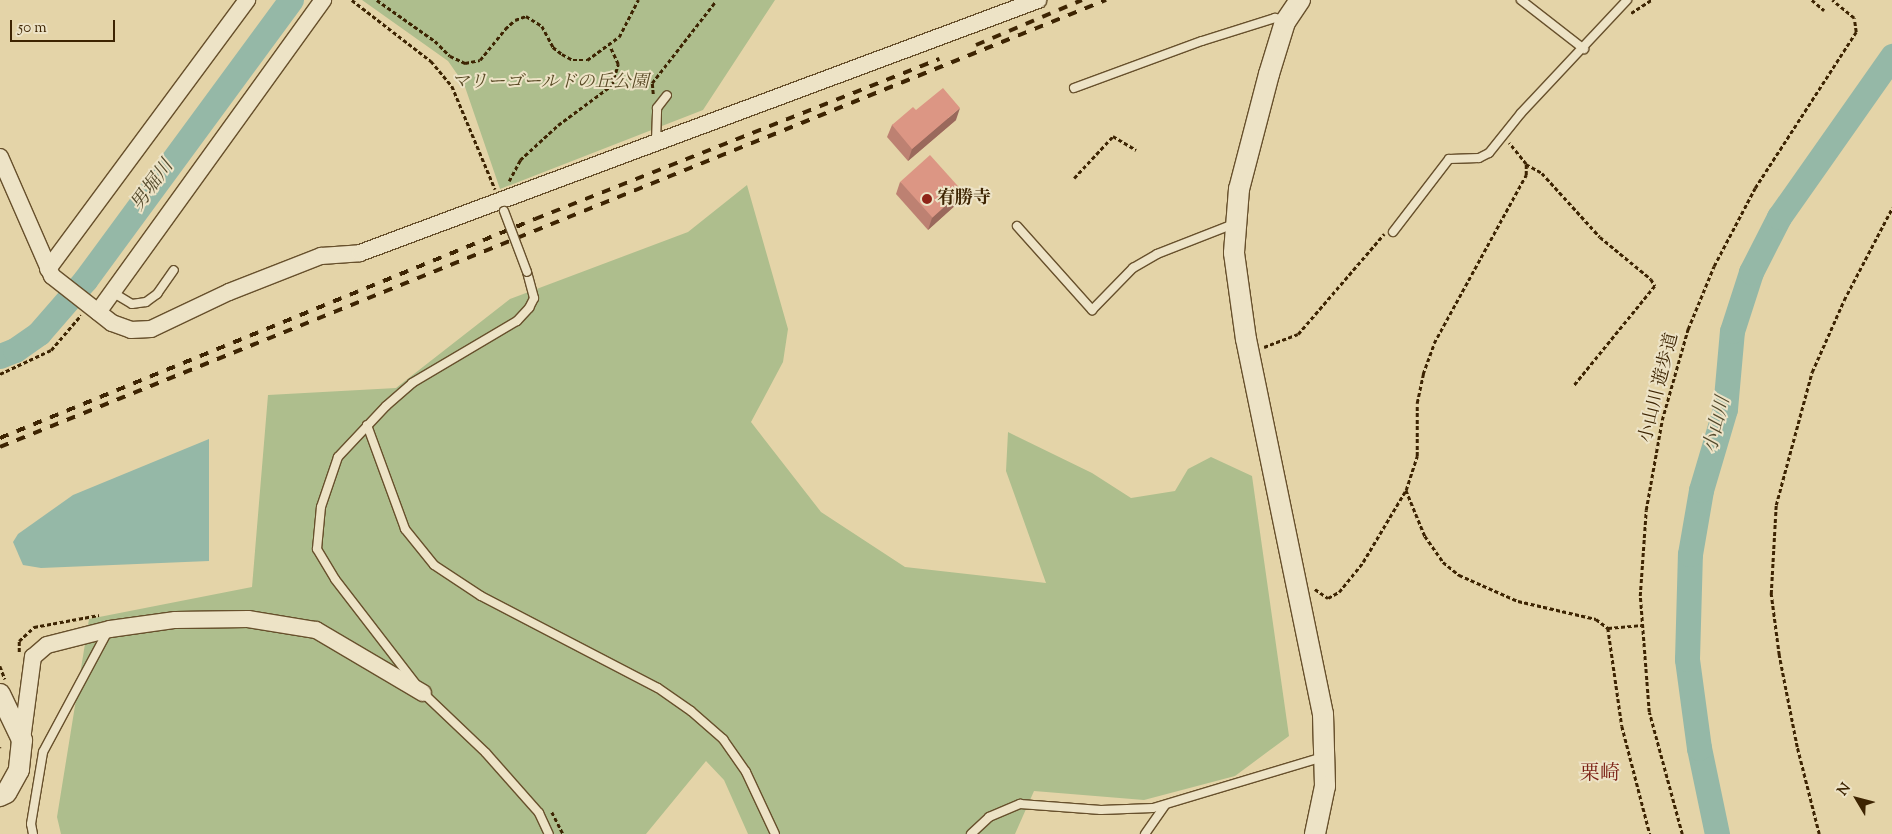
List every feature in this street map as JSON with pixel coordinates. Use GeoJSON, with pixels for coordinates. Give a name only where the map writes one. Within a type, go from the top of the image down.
{"type":"FeatureCollection","features":[{"type":"Feature","properties":{"kind":"street"},"geometry":{"type":"LineString","coordinates":[[52,274],[247,0]]}},
{"type":"Feature","properties":{"kind":"street"},"geometry":{"type":"LineString","coordinates":[[90,306],[112,292],[323,0]]}},
{"type":"Feature","properties":{"kind":"street"},"geometry":{"type":"LineString","coordinates":[[0,157],[52,274],[112,323],[131,330],[151,329],[229,292],[321,256],[360,253],[503,202],[656,141],[1038,0]]}},
{"type":"Feature","properties":{"kind":"street"},"geometry":{"type":"LineString","coordinates":[[1300,0],[1285,22],[1242,179],[1234,224],[1234,254],[1248,352],[1323,714],[1325,786],[1315,834]]}},
{"type":"Feature","properties":{"kind":"street"},"geometry":{"type":"LineString","coordinates":[[0,796],[6,793],[19,770],[33,657],[47,645],[109,621],[248,619],[316,630],[423,693]]}},
{"type":"Feature","properties":{"kind":"street"},"geometry":{"type":"LineString","coordinates":[[3,688],[22,740]]}},
{"type":"Feature","properties":{"kind":"lane"},"geometry":{"type":"LineString","coordinates":[[1521,0],[1584,49]]}},
{"type":"Feature","properties":{"kind":"lane"},"geometry":{"type":"LineString","coordinates":[[1393,232],[1449,159],[1479,158],[1489,153],[1503,134],[1584,49],[1627,0]]}},
{"type":"Feature","properties":{"kind":"lane"},"geometry":{"type":"LineString","coordinates":[[1074,88],[1275,18],[1285,22]]}},
{"type":"Feature","properties":{"kind":"lane"},"geometry":{"type":"LineString","coordinates":[[656,141],[657,108],[667,95]]}},
{"type":"Feature","properties":{"kind":"lane"},"geometry":{"type":"LineString","coordinates":[[503,202],[534,298],[517,321],[412,383],[367,425],[338,457],[321,508],[317,549],[334,579],[423,693],[492,760],[539,813],[549,834]]}},
{"type":"Feature","properties":{"kind":"lane"},"geometry":{"type":"LineString","coordinates":[[1017,226],[1092,310],[1141,263],[1193,238],[1234,224]]}},
{"type":"Feature","properties":{"kind":"lane"},"geometry":{"type":"LineString","coordinates":[[112,292],[132,304],[146,302],[156,294],[174,270]]}},
{"type":"Feature","properties":{"kind":"lane"},"geometry":{"type":"LineString","coordinates":[[367,425],[405,529],[434,565],[481,596],[658,688],[691,711],[728,746],[746,772],[775,834]]}},
{"type":"Feature","properties":{"kind":"lane"},"geometry":{"type":"LineString","coordinates":[[33,834],[31,824],[43,752],[109,621]]}},
{"type":"Feature","properties":{"kind":"lane"},"geometry":{"type":"LineString","coordinates":[[970,834],[989,817],[1020,804],[1101,810],[1153,808],[1325,757]]}},
{"type":"Feature","properties":{"kind":"lane"},"geometry":{"type":"LineString","coordinates":[[1145,834],[1165,805]]}},
{"type":"Feature","properties":{"kind":"path"},"geometry":{"type":"LineString","coordinates":[[352,0],[431,61],[452,86],[503,202]]}},
{"type":"Feature","properties":{"kind":"path"},"geometry":{"type":"LineString","coordinates":[[380,1],[435,41],[450,56],[465,63],[480,60],[505,29],[515,20],[526,16],[536,20],[553,47],[573,60],[587,60],[610,46],[627,25],[638,0]]}},
{"type":"Feature","properties":{"kind":"path"},"geometry":{"type":"LineString","coordinates":[[1812,0],[1824,10]]}},
{"type":"Feature","properties":{"kind":"path","name":"小山川 遊歩道"},"geometry":{"type":"LineString","coordinates":[[1682,834],[1649,712],[1641,625],[1640,596],[1646,510],[1662,420],[1688,329],[1714,266],[1755,188],[1856,32],[1854,18],[1832,0]]}},
{"type":"Feature","properties":{"kind":"path"},"geometry":{"type":"LineString","coordinates":[[654,96],[652,83],[715,2]]}},
{"type":"Feature","properties":{"kind":"path"},"geometry":{"type":"LineString","coordinates":[[503,202],[507,183],[520,160],[558,125],[612,85],[618,64],[610,46]]}},
{"type":"Feature","properties":{"kind":"path"},"geometry":{"type":"LineString","coordinates":[[1503,134],[1526,164],[1542,172],[1600,237],[1652,279],[1655,286],[1573,387]]}},
{"type":"Feature","properties":{"kind":"path"},"geometry":{"type":"LineString","coordinates":[[1074,178],[1113,136],[1136,150]]}},
{"type":"Feature","properties":{"kind":"path"},"geometry":{"type":"LineString","coordinates":[[1296,577],[1306,580],[1328,598],[1339,592],[1364,562],[1406,490],[1417,456],[1417,403],[1423,374],[1458,298],[1511,207],[1526,175],[1526,164]]}},
{"type":"Feature","properties":{"kind":"path"},"geometry":{"type":"LineString","coordinates":[[1819,834],[1797,747],[1771,594],[1776,505],[1812,372],[1844,300],[1892,208]]}},
{"type":"Feature","properties":{"kind":"path"},"geometry":{"type":"LineString","coordinates":[[1248,352],[1298,334],[1381,235],[1393,232]]}},
{"type":"Feature","properties":{"kind":"path"},"geometry":{"type":"LineString","coordinates":[[0,374],[51,350],[90,306]]}},
{"type":"Feature","properties":{"kind":"path"},"geometry":{"type":"LineString","coordinates":[[1406,490],[1425,536],[1443,562],[1459,575],[1518,601],[1596,618],[1608,628],[1622,726],[1650,834]]}},
{"type":"Feature","properties":{"kind":"path"},"geometry":{"type":"LineString","coordinates":[[18,660],[20,641],[34,627],[109,621]]}},
{"type":"Feature","properties":{"kind":"path"},"geometry":{"type":"LineString","coordinates":[[1608,628],[1641,625]]}},
{"type":"Feature","properties":{"kind":"path"},"geometry":{"type":"LineString","coordinates":[[0,666],[3,688]]}},
{"type":"Feature","properties":{"kind":"path"},"geometry":{"type":"LineString","coordinates":[[549,809],[564,834]]}},
{"type":"Feature","properties":{"kind":"green space","name":"マリーゴールドの丘公園"},"geometry":{"type":"Polygon","coordinates":[[[362,0],[775,0],[703,110],[500,189],[464,84],[448,61],[362,0]]]}},
{"type":"Feature","properties":{"kind":"green space"},"geometry":{"type":"Polygon","coordinates":[[[747,185],[788,329],[783,362],[751,422],[821,512],[905,567],[1046,583],[1006,471],[1008,432],[1092,473],[1131,498],[1175,491],[1188,469],[1211,457],[1252,476],[1289,736],[1235,776],[1144,800],[1034,791],[1015,834],[748,834],[724,780],[706,761],[646,834],[61,834],[57,817],[89,619],[252,587],[268,395],[396,388],[510,299],[688,232],[747,185]]]}},
{"type":"Feature","properties":{"kind":"shaded area"},"geometry":{"type":"Polygon","coordinates":[[[209,439],[209,561],[41,568],[23,565],[13,542],[18,534],[73,495],[209,439]]]}},
{"type":"Feature","properties":{"kind":"building"},"geometry":{"type":"Polygon","coordinates":[[[943,88],[960,108],[912,149],[892,125],[913,107],[916,110],[943,88]]]}},
{"type":"Feature","properties":{"kind":"building","name":"宥勝寺"},"geometry":{"type":"Polygon","coordinates":[[[930,155],[962,191],[932,217],[900,182],[930,155]]]}},
{"type":"Feature","properties":{"kind":"waterway","name":"男堀川"},"geometry":{"type":"LineString","coordinates":[[0,356],[15,350],[39,333],[85,280],[291,0]]}},
{"type":"Feature","properties":{"kind":"waterway","name":"小山川"},"geometry":{"type":"LineString","coordinates":[[1717,834],[1699,748],[1687,659],[1690,554],[1701,490],[1725,409],[1732,331],[1751,272],[1779,217],[1892,56]]}},
{"type":"Feature","properties":{"kind":"railway"},"geometry":{"type":"LineString","coordinates":[[976,45],[1082,0]]}},
{"type":"Feature","properties":{"kind":"railway"},"geometry":{"type":"LineString","coordinates":[[0,447],[1106,0]]}},
{"type":"Feature","properties":{"kind":"railway"},"geometry":{"type":"LineString","coordinates":[[0,438],[535,219],[939,59]]}},
{"type":"Feature","properties":{"kind":"place","name":"宥勝寺"},"geometry":{"type":"Point","coordinates":[927,199]}},
{"type":"Feature","properties":{"kind":"district","name":"栗崎"},"geometry":{"type":"Point","coordinates":[1600,774]}}]}
